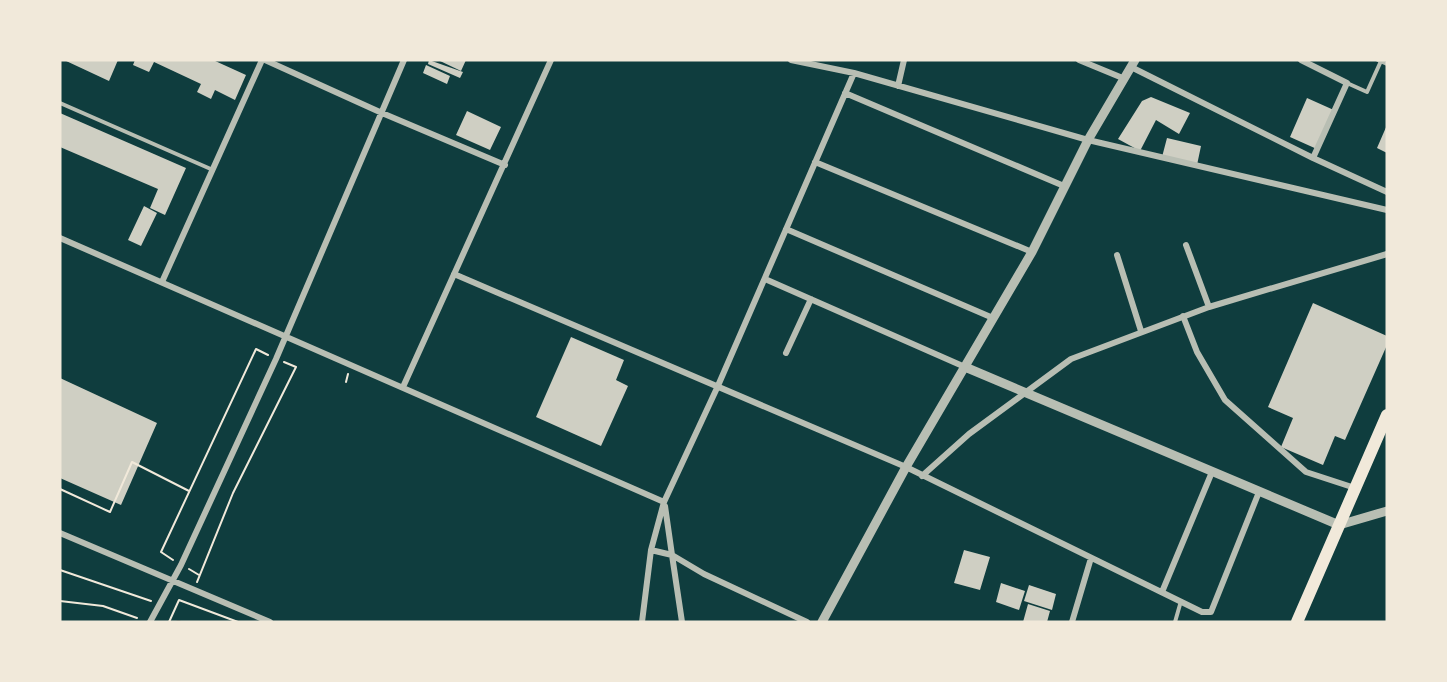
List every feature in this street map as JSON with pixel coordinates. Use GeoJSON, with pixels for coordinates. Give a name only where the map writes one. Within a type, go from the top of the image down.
{"type":"FeatureCollection","features":[{"type":"Feature","properties":{"kind":"main road"},"geometry":{"type":"LineString","coordinates":[[1297,622],[1387,415]]}},
{"type":"Feature","properties":{"kind":"street"},"geometry":{"type":"LineString","coordinates":[[162,282],[264,60],[382,114],[505,165]]}},
{"type":"Feature","properties":{"kind":"street"},"geometry":{"type":"LineString","coordinates":[[150,622],[171,582],[285,337],[404,60]]}},
{"type":"Feature","properties":{"kind":"street"},"geometry":{"type":"LineString","coordinates":[[403,387],[505,165],[550,60]]}},
{"type":"Feature","properties":{"kind":"street"},"geometry":{"type":"LineString","coordinates":[[791,60],[854,73],[1088,140],[1387,210]]}},
{"type":"Feature","properties":{"kind":"street"},"geometry":{"type":"LineString","coordinates":[[898,86],[904,60]]}},
{"type":"Feature","properties":{"kind":"street"},"geometry":{"type":"LineString","coordinates":[[1079,60],[1125,79]]}},
{"type":"Feature","properties":{"kind":"street"},"geometry":{"type":"LineString","coordinates":[[1301,60],[1347,83],[1313,158]]}},
{"type":"Feature","properties":{"kind":"street"},"geometry":{"type":"LineString","coordinates":[[822,622],[906,467],[1032,252],[1088,140],[1133,63],[1313,158],[1387,192]]}},
{"type":"Feature","properties":{"kind":"street"},"geometry":{"type":"LineString","coordinates":[[642,622],[651,550],[664,502],[717,388],[854,73]]}},
{"type":"Feature","properties":{"kind":"street"},"geometry":{"type":"LineString","coordinates":[[845,93],[1064,186]]}},
{"type":"Feature","properties":{"kind":"street"},"geometry":{"type":"LineString","coordinates":[[815,162],[1032,252]]}},
{"type":"Feature","properties":{"kind":"street"},"geometry":{"type":"LineString","coordinates":[[786,229],[993,318]]}},
{"type":"Feature","properties":{"kind":"street"},"geometry":{"type":"LineString","coordinates":[[60,238],[664,502]]}},
{"type":"Feature","properties":{"kind":"street"},"geometry":{"type":"LineString","coordinates":[[1186,244],[1209,307]]}},
{"type":"Feature","properties":{"kind":"street"},"geometry":{"type":"LineString","coordinates":[[922,476],[969,434],[1071,359],[1209,307],[1387,254]]}},
{"type":"Feature","properties":{"kind":"street"},"geometry":{"type":"LineString","coordinates":[[1117,255],[1141,332]]}},
{"type":"Feature","properties":{"kind":"street"},"geometry":{"type":"LineString","coordinates":[[454,274],[906,467],[1202,612],[1211,612],[1259,492]]}},
{"type":"Feature","properties":{"kind":"street"},"geometry":{"type":"LineString","coordinates":[[765,279],[1026,394],[1339,525],[1387,511]]}},
{"type":"Feature","properties":{"kind":"street"},"geometry":{"type":"LineString","coordinates":[[786,353],[811,299]]}},
{"type":"Feature","properties":{"kind":"street"},"geometry":{"type":"LineString","coordinates":[[1183,316],[1197,352],[1225,400],[1306,472],[1355,488]]}},
{"type":"Feature","properties":{"kind":"street"},"geometry":{"type":"LineString","coordinates":[[1162,592],[1212,472]]}},
{"type":"Feature","properties":{"kind":"street"},"geometry":{"type":"LineString","coordinates":[[664,502],[682,622]]}},
{"type":"Feature","properties":{"kind":"street"},"geometry":{"type":"LineString","coordinates":[[60,533],[171,582],[270,622]]}},
{"type":"Feature","properties":{"kind":"street"},"geometry":{"type":"LineString","coordinates":[[651,550],[672,555],[704,574],[807,622]]}},
{"type":"Feature","properties":{"kind":"street"},"geometry":{"type":"LineString","coordinates":[[1072,622],[1091,558]]}},
{"type":"Feature","properties":{"kind":"lane"},"geometry":{"type":"LineString","coordinates":[[1347,83],[1367,92],[1380,61],[1387,64]]}},
{"type":"Feature","properties":{"kind":"lane"},"geometry":{"type":"LineString","coordinates":[[60,103],[213,170]]}},
{"type":"Feature","properties":{"kind":"lane"},"geometry":{"type":"LineString","coordinates":[[1175,622],[1181,601]]}},
{"type":"Feature","properties":{"kind":"path"},"geometry":{"type":"LineString","coordinates":[[161,552],[256,349]]}},
{"type":"Feature","properties":{"kind":"path"},"geometry":{"type":"LineString","coordinates":[[199,575],[233,493],[296,367]]}},
{"type":"Feature","properties":{"kind":"path"},"geometry":{"type":"LineString","coordinates":[[60,489],[110,512],[132,462],[189,491]]}},
{"type":"Feature","properties":{"kind":"path"},"geometry":{"type":"LineString","coordinates":[[60,570],[159,604]]}},
{"type":"Feature","properties":{"kind":"path"},"geometry":{"type":"LineString","coordinates":[[169,622],[179,600],[238,622]]}},
{"type":"Feature","properties":{"kind":"path"},"geometry":{"type":"LineString","coordinates":[[60,602],[103,606],[137,618]]}},
{"type":"Feature","properties":{"kind":"building"},"geometry":{"type":"Polygon","coordinates":[[[64,60],[118,60],[109,81],[64,60]]]}},
{"type":"Feature","properties":{"kind":"building"},"geometry":{"type":"Polygon","coordinates":[[[135,60],[213,60],[246,75],[235,100],[215,90],[211,99],[197,92],[201,84],[154,62],[149,72],[133,65],[135,60]]]}},
{"type":"Feature","properties":{"kind":"building"},"geometry":{"type":"Polygon","coordinates":[[[429,60],[463,72],[460,78],[428,64],[429,60]]]}},
{"type":"Feature","properties":{"kind":"building"},"geometry":{"type":"Polygon","coordinates":[[[438,60],[466,60],[461,71],[438,60]]]}},
{"type":"Feature","properties":{"kind":"building"},"geometry":{"type":"Polygon","coordinates":[[[426,65],[450,76],[447,84],[423,73],[426,65]]]}},
{"type":"Feature","properties":{"kind":"building"},"geometry":{"type":"Polygon","coordinates":[[[1151,97],[1190,113],[1179,134],[1156,120],[1140,151],[1118,139],[1142,101],[1151,97]]]}},
{"type":"Feature","properties":{"kind":"building"},"geometry":{"type":"Polygon","coordinates":[[[1307,98],[1336,111],[1319,150],[1290,137],[1307,98]]]}},
{"type":"Feature","properties":{"kind":"building"},"geometry":{"type":"Polygon","coordinates":[[[467,111],[501,127],[490,150],[456,135],[467,111]]]}},
{"type":"Feature","properties":{"kind":"building"},"geometry":{"type":"Polygon","coordinates":[[[60,113],[186,168],[165,215],[150,208],[158,189],[60,147],[60,113]]]}},
{"type":"Feature","properties":{"kind":"building"},"geometry":{"type":"Polygon","coordinates":[[[1387,125],[1387,153],[1377,148],[1387,125]]]}},
{"type":"Feature","properties":{"kind":"building"},"geometry":{"type":"Polygon","coordinates":[[[1167,138],[1201,146],[1197,165],[1162,157],[1167,138]]]}},
{"type":"Feature","properties":{"kind":"building"},"geometry":{"type":"Polygon","coordinates":[[[144,206],[157,213],[141,246],[128,240],[144,206]]]}},
{"type":"Feature","properties":{"kind":"building"},"geometry":{"type":"Polygon","coordinates":[[[1313,303],[1387,336],[1387,345],[1345,440],[1335,436],[1323,465],[1281,447],[1293,418],[1268,407],[1313,303]]]}},
{"type":"Feature","properties":{"kind":"building"},"geometry":{"type":"Polygon","coordinates":[[[571,337],[624,360],[616,380],[628,386],[601,446],[536,417],[571,337]]]}},
{"type":"Feature","properties":{"kind":"building"},"geometry":{"type":"Polygon","coordinates":[[[60,378],[157,423],[121,505],[60,478],[60,378]]]}},
{"type":"Feature","properties":{"kind":"building"},"geometry":{"type":"Polygon","coordinates":[[[964,550],[990,557],[980,590],[954,583],[964,550]]]}},
{"type":"Feature","properties":{"kind":"building"},"geometry":{"type":"Polygon","coordinates":[[[1001,583],[1025,591],[1019,610],[996,602],[1001,583]]]}},
{"type":"Feature","properties":{"kind":"building"},"geometry":{"type":"Polygon","coordinates":[[[1029,585],[1056,594],[1052,610],[1024,601],[1029,585]]]}},
{"type":"Feature","properties":{"kind":"building"},"geometry":{"type":"Polygon","coordinates":[[[1028,604],[1050,611],[1047,622],[1023,622],[1028,604]]]}}]}
